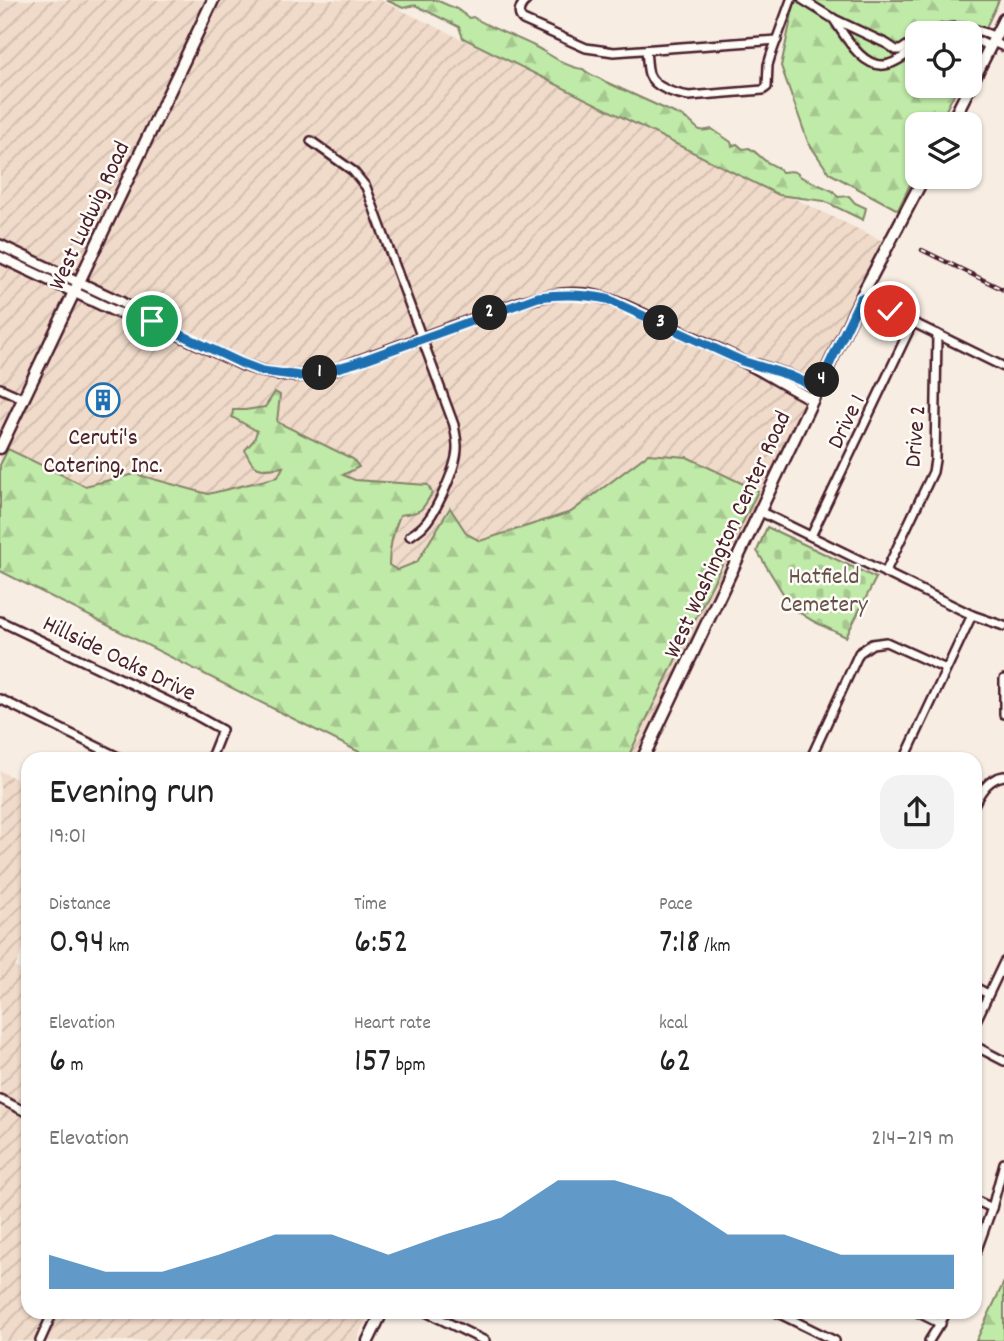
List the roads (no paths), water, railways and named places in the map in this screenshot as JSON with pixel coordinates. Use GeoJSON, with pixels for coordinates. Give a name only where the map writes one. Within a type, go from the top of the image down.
{"type":"FeatureCollection","features":[{"type":"Feature","properties":{"kind":"main road","name":"West Ludwig Road"},"geometry":{"type":"LineString","coordinates":[[0,448],[213,0]]}},
{"type":"Feature","properties":{"kind":"main road"},"geometry":{"type":"LineString","coordinates":[[957,112],[1004,19]]}},
{"type":"Feature","properties":{"kind":"main road","name":"West Washington Center Road"},"geometry":{"type":"LineString","coordinates":[[646,752],[861,298],[918,189]]}},
{"type":"Feature","properties":{"kind":"main road"},"geometry":{"type":"LineString","coordinates":[[368,1341],[379,1319]]}},
{"type":"Feature","properties":{"kind":"street"},"geometry":{"type":"LineString","coordinates":[[527,0],[520,8],[520,17],[574,44],[599,51],[777,40]]}},
{"type":"Feature","properties":{"kind":"street"},"geometry":{"type":"LineString","coordinates":[[646,50],[653,81],[682,95],[757,92],[767,88],[768,65],[791,0]]}},
{"type":"Feature","properties":{"kind":"street"},"geometry":{"type":"LineString","coordinates":[[803,0],[832,18],[896,50],[905,47]]}},
{"type":"Feature","properties":{"kind":"street"},"geometry":{"type":"LineString","coordinates":[[832,18],[853,48],[870,63],[878,66],[891,64],[905,56]]}},
{"type":"Feature","properties":{"kind":"street"},"geometry":{"type":"LineString","coordinates":[[982,33],[993,42]]}},
{"type":"Feature","properties":{"kind":"street"},"geometry":{"type":"LineString","coordinates":[[982,40],[1004,47]]}},
{"type":"Feature","properties":{"kind":"street"},"geometry":{"type":"LineString","coordinates":[[311,141],[353,171],[366,187],[454,425],[457,447],[453,469],[432,514],[423,526],[410,536]]}},
{"type":"Feature","properties":{"kind":"street"},"geometry":{"type":"LineString","coordinates":[[0,245],[77,288]]}},
{"type":"Feature","properties":{"kind":"street"},"geometry":{"type":"LineString","coordinates":[[0,257],[77,288],[121,302],[160,326],[262,371],[301,376],[333,370],[538,297],[569,293],[607,299],[628,308],[742,361],[813,400]]}},
{"type":"Feature","properties":{"kind":"street"},"geometry":{"type":"LineString","coordinates":[[861,298],[1004,366]]}},
{"type":"Feature","properties":{"kind":"street","name":"Drive 1"},"geometry":{"type":"LineString","coordinates":[[811,536],[913,323]]}},
{"type":"Feature","properties":{"kind":"street","name":"Drive 2"},"geometry":{"type":"LineString","coordinates":[[885,572],[933,472],[937,334]]}},
{"type":"Feature","properties":{"kind":"street"},"geometry":{"type":"LineString","coordinates":[[742,361],[788,375],[818,388]]}},
{"type":"Feature","properties":{"kind":"street"},"geometry":{"type":"LineString","coordinates":[[0,388],[24,399]]}},
{"type":"Feature","properties":{"kind":"street"},"geometry":{"type":"LineString","coordinates":[[761,512],[972,615],[1004,626]]}},
{"type":"Feature","properties":{"kind":"street"},"geometry":{"type":"LineString","coordinates":[[908,752],[972,615]]}},
{"type":"Feature","properties":{"kind":"street","name":"Hillside Oaks Drive"},"geometry":{"type":"LineString","coordinates":[[0,621],[222,730],[213,752]]}},
{"type":"Feature","properties":{"kind":"street"},"geometry":{"type":"LineString","coordinates":[[814,752],[859,653],[872,644],[886,642],[946,669]]}},
{"type":"Feature","properties":{"kind":"street"},"geometry":{"type":"LineString","coordinates":[[1004,679],[1004,714]]}},
{"type":"Feature","properties":{"kind":"street"},"geometry":{"type":"LineString","coordinates":[[0,699],[108,752]]}},
{"type":"Feature","properties":{"kind":"street"},"geometry":{"type":"LineString","coordinates":[[982,792],[987,784],[999,776],[1004,776]]}},
{"type":"Feature","properties":{"kind":"street"},"geometry":{"type":"LineString","coordinates":[[982,1007],[1004,962]]}},
{"type":"Feature","properties":{"kind":"street"},"geometry":{"type":"LineString","coordinates":[[982,991],[988,994]]}},
{"type":"Feature","properties":{"kind":"street"},"geometry":{"type":"LineString","coordinates":[[982,1050],[1004,1061]]}},
{"type":"Feature","properties":{"kind":"street"},"geometry":{"type":"LineString","coordinates":[[0,1099],[21,1110]]}},
{"type":"Feature","properties":{"kind":"street"},"geometry":{"type":"LineString","coordinates":[[982,1236],[1004,1163]]}},
{"type":"Feature","properties":{"kind":"street"},"geometry":{"type":"LineString","coordinates":[[982,1203],[992,1208]]}},
{"type":"Feature","properties":{"kind":"street"},"geometry":{"type":"LineString","coordinates":[[40,1341],[50,1319]]}},
{"type":"Feature","properties":{"kind":"street"},"geometry":{"type":"LineString","coordinates":[[440,1319],[485,1341]]}},
{"type":"Feature","properties":{"kind":"street"},"geometry":{"type":"LineString","coordinates":[[790,1319],[835,1341]]}},
{"type":"Feature","properties":{"kind":"street"},"geometry":{"type":"LineString","coordinates":[[931,1319],[941,1324]]}},
{"type":"Feature","properties":{"kind":"street"},"geometry":{"type":"LineString","coordinates":[[929,1341],[944,1319]]}},
{"type":"Feature","properties":{"kind":"railway"},"geometry":{"type":"LineString","coordinates":[[922,250],[1004,290]]}},
{"type":"Feature","properties":{"kind":"place","name":"Ceruti's Catering, Inc."},"geometry":{"type":"Point","coordinates":[103,400]}},
{"type":"Feature","properties":{"kind":"park label","name":"Hatfield Cemetery"},"geometry":{"type":"Point","coordinates":[824,589]}}]}
